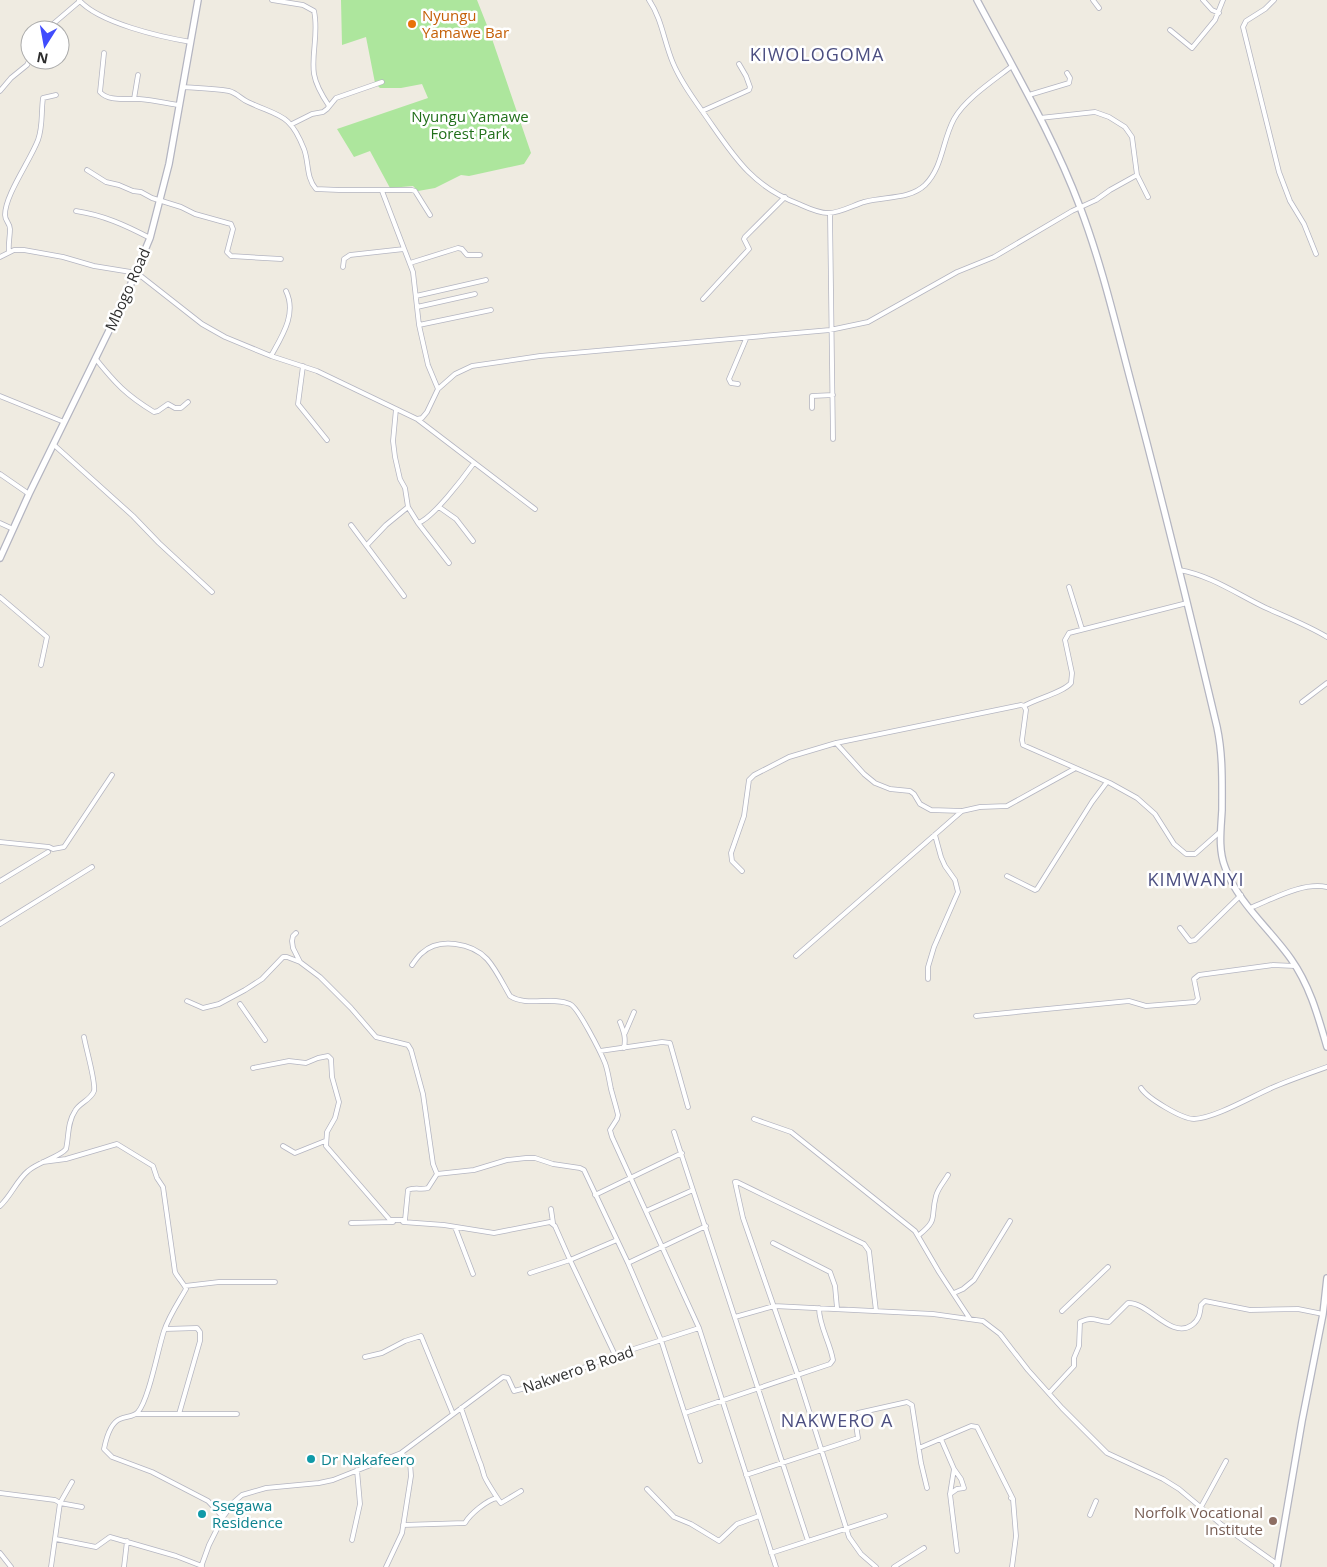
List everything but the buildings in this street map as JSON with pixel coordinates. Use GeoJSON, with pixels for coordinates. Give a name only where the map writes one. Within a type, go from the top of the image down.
{"type":"FeatureCollection","features":[{"type":"Feature","properties":{"kind":"street","name":"Mbogo Road"},"geometry":{"type":"LineString","coordinates":[[0,558],[136,273],[150,238],[169,164],[198,0]]}},
{"type":"Feature","properties":{"kind":"street"},"geometry":{"type":"LineString","coordinates":[[272,0],[304,5],[314,11],[316,43],[314,72],[320,90],[329,106]]}},
{"type":"Feature","properties":{"kind":"street"},"geometry":{"type":"LineString","coordinates":[[649,0],[657,13],[673,64],[683,83],[734,157],[750,175],[768,188],[785,198],[830,214],[866,201],[902,196],[917,191],[925,184],[940,162],[954,118],[976,94],[1012,66]]}},
{"type":"Feature","properties":{"kind":"street"},"geometry":{"type":"LineString","coordinates":[[977,0],[1040,118],[1080,207],[1098,263],[1179,570],[1221,746],[1223,763],[1221,848],[1224,864],[1230,879],[1250,908],[1296,966],[1310,993],[1327,1047]]}},
{"type":"Feature","properties":{"kind":"street"},"geometry":{"type":"LineString","coordinates":[[1093,0],[1099,8]]}},
{"type":"Feature","properties":{"kind":"street"},"geometry":{"type":"LineString","coordinates":[[1203,0],[1212,10],[1219,13]]}},
{"type":"Feature","properties":{"kind":"street"},"geometry":{"type":"LineString","coordinates":[[1170,30],[1192,48],[1215,20],[1222,0]]}},
{"type":"Feature","properties":{"kind":"street"},"geometry":{"type":"LineString","coordinates":[[1272,0],[1265,10],[1246,21],[1243,27],[1281,177],[1290,201],[1304,224],[1316,254]]}},
{"type":"Feature","properties":{"kind":"street"},"geometry":{"type":"LineString","coordinates":[[57,20],[79,1],[98,14],[128,26],[154,35],[191,42]]}},
{"type":"Feature","properties":{"kind":"street"},"geometry":{"type":"LineString","coordinates":[[104,53],[101,94],[119,99],[179,105]]}},
{"type":"Feature","properties":{"kind":"street"},"geometry":{"type":"LineString","coordinates":[[702,111],[749,90],[750,82],[739,64]]}},
{"type":"Feature","properties":{"kind":"street"},"geometry":{"type":"LineString","coordinates":[[0,91],[21,70]]}},
{"type":"Feature","properties":{"kind":"street"},"geometry":{"type":"LineString","coordinates":[[1028,95],[1069,83],[1070,78],[1067,73]]}},
{"type":"Feature","properties":{"kind":"street"},"geometry":{"type":"LineString","coordinates":[[134,99],[138,75]]}},
{"type":"Feature","properties":{"kind":"street"},"geometry":{"type":"LineString","coordinates":[[292,124],[312,114],[323,112],[336,98],[382,82]]}},
{"type":"Feature","properties":{"kind":"street"},"geometry":{"type":"LineString","coordinates":[[183,87],[233,92],[246,101],[274,113],[292,124],[305,151],[310,178],[314,188],[324,190],[414,190],[430,215]]}},
{"type":"Feature","properties":{"kind":"street"},"geometry":{"type":"LineString","coordinates":[[9,252],[10,228],[5,215],[8,200],[30,160],[38,140],[42,127],[43,98],[56,95]]}},
{"type":"Feature","properties":{"kind":"street"},"geometry":{"type":"LineString","coordinates":[[1040,118],[1086,112],[1102,114],[1125,127],[1130,133],[1137,175],[1148,197]]}},
{"type":"Feature","properties":{"kind":"street"},"geometry":{"type":"LineString","coordinates":[[87,170],[106,182],[119,184],[195,214],[231,224],[233,229],[227,252],[231,256],[281,259]]}},
{"type":"Feature","properties":{"kind":"street"},"geometry":{"type":"LineString","coordinates":[[417,419],[422,418],[427,412],[438,388],[462,370],[502,361],[830,330],[868,322],[957,272],[994,257],[1137,175]]}},
{"type":"Feature","properties":{"kind":"street"},"geometry":{"type":"LineString","coordinates":[[382,191],[410,263],[418,307],[419,325],[428,366],[438,388]]}},
{"type":"Feature","properties":{"kind":"street"},"geometry":{"type":"LineString","coordinates":[[703,299],[749,250],[749,246],[744,239],[745,237],[785,198]]}},
{"type":"Feature","properties":{"kind":"street"},"geometry":{"type":"LineString","coordinates":[[76,211],[123,223],[150,238]]}},
{"type":"Feature","properties":{"kind":"street"},"geometry":{"type":"LineString","coordinates":[[830,214],[830,330],[833,439]]}},
{"type":"Feature","properties":{"kind":"street"},"geometry":{"type":"LineString","coordinates":[[343,268],[344,259],[350,255],[404,248]]}},
{"type":"Feature","properties":{"kind":"street"},"geometry":{"type":"LineString","coordinates":[[410,263],[458,248],[462,249],[467,255],[480,256]]}},
{"type":"Feature","properties":{"kind":"street"},"geometry":{"type":"LineString","coordinates":[[0,257],[14,250],[24,250],[49,254],[94,266],[136,273],[215,332],[237,343],[303,366],[364,392],[417,419],[535,508]]}},
{"type":"Feature","properties":{"kind":"street"},"geometry":{"type":"LineString","coordinates":[[416,296],[486,280]]}},
{"type":"Feature","properties":{"kind":"street"},"geometry":{"type":"LineString","coordinates":[[271,356],[288,324],[290,299],[286,291]]}},
{"type":"Feature","properties":{"kind":"street"},"geometry":{"type":"LineString","coordinates":[[418,307],[475,294]]}},
{"type":"Feature","properties":{"kind":"street"},"geometry":{"type":"LineString","coordinates":[[419,325],[491,310]]}},
{"type":"Feature","properties":{"kind":"street"},"geometry":{"type":"LineString","coordinates":[[738,384],[731,383],[729,379],[746,338]]}},
{"type":"Feature","properties":{"kind":"street"},"geometry":{"type":"LineString","coordinates":[[95,358],[116,385],[154,412],[158,411],[165,404],[171,404],[179,409],[188,402]]}},
{"type":"Feature","properties":{"kind":"street"},"geometry":{"type":"LineString","coordinates":[[303,366],[298,404],[327,440]]}},
{"type":"Feature","properties":{"kind":"street"},"geometry":{"type":"LineString","coordinates":[[812,408],[812,396],[833,395]]}},
{"type":"Feature","properties":{"kind":"street"},"geometry":{"type":"LineString","coordinates":[[0,396],[64,422]]}},
{"type":"Feature","properties":{"kind":"street"},"geometry":{"type":"LineString","coordinates":[[396,409],[393,441],[395,458],[400,479],[405,488],[408,507],[449,564]]}},
{"type":"Feature","properties":{"kind":"street"},"geometry":{"type":"LineString","coordinates":[[53,444],[133,516],[212,592]]}},
{"type":"Feature","properties":{"kind":"street"},"geometry":{"type":"LineString","coordinates":[[418,523],[423,522],[439,507],[474,463]]}},
{"type":"Feature","properties":{"kind":"street"},"geometry":{"type":"LineString","coordinates":[[0,474],[29,494]]}},
{"type":"Feature","properties":{"kind":"street"},"geometry":{"type":"LineString","coordinates":[[367,545],[408,507]]}},
{"type":"Feature","properties":{"kind":"street"},"geometry":{"type":"LineString","coordinates":[[439,507],[456,519],[474,541]]}},
{"type":"Feature","properties":{"kind":"street"},"geometry":{"type":"LineString","coordinates":[[0,523],[13,528]]}},
{"type":"Feature","properties":{"kind":"street"},"geometry":{"type":"LineString","coordinates":[[350,525],[404,596]]}},
{"type":"Feature","properties":{"kind":"street"},"geometry":{"type":"LineString","coordinates":[[1179,570],[1195,574],[1227,588],[1315,629],[1327,637]]}},
{"type":"Feature","properties":{"kind":"street"},"geometry":{"type":"LineString","coordinates":[[1069,587],[1082,629]]}},
{"type":"Feature","properties":{"kind":"street"},"geometry":{"type":"LineString","coordinates":[[0,597],[47,637],[41,665]]}},
{"type":"Feature","properties":{"kind":"street"},"geometry":{"type":"LineString","coordinates":[[742,870],[732,862],[731,853],[744,816],[751,777],[789,757],[836,743],[1024,706],[1043,696],[1065,689],[1071,683],[1072,674],[1065,640],[1068,633],[1187,604]]}},
{"type":"Feature","properties":{"kind":"street"},"geometry":{"type":"LineString","coordinates":[[1302,702],[1327,683]]}},
{"type":"Feature","properties":{"kind":"street"},"geometry":{"type":"LineString","coordinates":[[1024,706],[1026,710],[1023,745],[1107,782],[1137,798],[1155,814],[1174,844],[1186,854],[1195,854],[1221,831]]}},
{"type":"Feature","properties":{"kind":"street"},"geometry":{"type":"LineString","coordinates":[[836,743],[864,774],[875,783],[890,789],[910,791],[920,804],[928,809],[962,810],[1007,806],[1074,769]]}},
{"type":"Feature","properties":{"kind":"street"},"geometry":{"type":"LineString","coordinates":[[0,842],[53,849],[64,847],[112,775]]}},
{"type":"Feature","properties":{"kind":"street"},"geometry":{"type":"LineString","coordinates":[[1007,876],[1035,890],[1037,889],[1092,802],[1107,782]]}},
{"type":"Feature","properties":{"kind":"street"},"geometry":{"type":"LineString","coordinates":[[796,956],[962,810]]}},
{"type":"Feature","properties":{"kind":"street"},"geometry":{"type":"LineString","coordinates":[[928,979],[928,967],[934,947],[958,892],[955,880],[944,866],[935,835]]}},
{"type":"Feature","properties":{"kind":"street"},"geometry":{"type":"LineString","coordinates":[[0,881],[48,852]]}},
{"type":"Feature","properties":{"kind":"street"},"geometry":{"type":"LineString","coordinates":[[0,924],[92,866]]}},
{"type":"Feature","properties":{"kind":"street"},"geometry":{"type":"LineString","coordinates":[[1250,908],[1305,888],[1326,886]]}},
{"type":"Feature","properties":{"kind":"street"},"geometry":{"type":"LineString","coordinates":[[1180,928],[1190,941],[1195,940],[1241,895]]}},
{"type":"Feature","properties":{"kind":"street"},"geometry":{"type":"LineString","coordinates":[[296,933],[292,940],[293,948],[300,962]]}},
{"type":"Feature","properties":{"kind":"street"},"geometry":{"type":"LineString","coordinates":[[412,965],[422,952],[432,946],[444,944],[466,946],[486,959],[510,996],[527,1000],[553,1000],[573,1006],[578,1011],[608,1070],[617,1110],[617,1119],[610,1130],[612,1137],[699,1328],[776,1567]]}},
{"type":"Feature","properties":{"kind":"street"},"geometry":{"type":"LineString","coordinates":[[187,1001],[203,1008],[219,1004],[262,978],[283,957],[300,962],[320,978],[351,1008],[376,1037],[408,1045],[423,1094],[433,1164],[437,1174]]}},
{"type":"Feature","properties":{"kind":"street"},"geometry":{"type":"LineString","coordinates":[[976,1016],[1129,1001],[1146,1006],[1193,1002],[1198,999],[1194,979],[1200,975],[1272,965],[1296,966]]}},
{"type":"Feature","properties":{"kind":"street"},"geometry":{"type":"LineString","coordinates":[[240,1004],[266,1040]]}},
{"type":"Feature","properties":{"kind":"street"},"geometry":{"type":"LineString","coordinates":[[625,1033],[634,1012]]}},
{"type":"Feature","properties":{"kind":"street"},"geometry":{"type":"LineString","coordinates":[[620,1022],[625,1033],[626,1042],[624,1048]]}},
{"type":"Feature","properties":{"kind":"street"},"geometry":{"type":"LineString","coordinates":[[0,1206],[28,1171],[65,1151],[67,1134],[73,1115],[79,1106],[91,1097],[94,1090],[84,1037]]}},
{"type":"Feature","properties":{"kind":"street"},"geometry":{"type":"LineString","coordinates":[[600,1051],[662,1042],[670,1043],[688,1106]]}},
{"type":"Feature","properties":{"kind":"street"},"geometry":{"type":"LineString","coordinates":[[254,1068],[289,1061],[306,1063],[328,1056],[331,1059],[332,1077],[339,1102],[337,1112],[327,1132],[326,1146],[390,1220],[405,1220],[408,1190],[428,1188],[437,1174]]}},
{"type":"Feature","properties":{"kind":"street"},"geometry":{"type":"LineString","coordinates":[[1141,1088],[1149,1097],[1185,1117],[1192,1119],[1201,1118],[1230,1108],[1277,1085],[1327,1067]]}},
{"type":"Feature","properties":{"kind":"street"},"geometry":{"type":"LineString","coordinates":[[754,1119],[791,1132],[919,1235],[939,1272],[970,1319]]}},
{"type":"Feature","properties":{"kind":"street"},"geometry":{"type":"LineString","coordinates":[[674,1132],[808,1541]]}},
{"type":"Feature","properties":{"kind":"street"},"geometry":{"type":"LineString","coordinates":[[283,1146],[295,1153],[325,1141]]}},
{"type":"Feature","properties":{"kind":"street"},"geometry":{"type":"LineString","coordinates":[[43,1162],[66,1159],[116,1144],[153,1166],[157,1178],[164,1187],[175,1272],[178,1280],[185,1286],[228,1281],[275,1282]]}},
{"type":"Feature","properties":{"kind":"street"},"geometry":{"type":"LineString","coordinates":[[595,1195],[682,1153]]}},
{"type":"Feature","properties":{"kind":"street"},"geometry":{"type":"LineString","coordinates":[[437,1174],[474,1170],[507,1160],[535,1158],[553,1164],[584,1170],[628,1262],[661,1340],[700,1461]]}},
{"type":"Feature","properties":{"kind":"street"},"geometry":{"type":"LineString","coordinates":[[919,1235],[932,1223],[936,1196],[939,1188],[948,1176]]}},
{"type":"Feature","properties":{"kind":"street"},"geometry":{"type":"LineString","coordinates":[[876,1311],[869,1251],[864,1244],[736,1182],[735,1185],[743,1218],[798,1376],[849,1537],[861,1554],[876,1567]]}},
{"type":"Feature","properties":{"kind":"street"},"geometry":{"type":"LineString","coordinates":[[646,1211],[693,1190]]}},
{"type":"Feature","properties":{"kind":"street"},"geometry":{"type":"LineString","coordinates":[[551,1209],[553,1223],[615,1355]]}},
{"type":"Feature","properties":{"kind":"street"},"geometry":{"type":"LineString","coordinates":[[954,1293],[964,1289],[974,1280],[1010,1221]]}},
{"type":"Feature","properties":{"kind":"street"},"geometry":{"type":"LineString","coordinates":[[351,1223],[409,1222],[494,1233],[546,1222],[553,1223]]}},
{"type":"Feature","properties":{"kind":"street"},"geometry":{"type":"LineString","coordinates":[[628,1262],[706,1226]]}},
{"type":"Feature","properties":{"kind":"street"},"geometry":{"type":"LineString","coordinates":[[455,1227],[473,1274]]}},
{"type":"Feature","properties":{"kind":"street"},"geometry":{"type":"LineString","coordinates":[[530,1273],[570,1260],[618,1240]]}},
{"type":"Feature","properties":{"kind":"street"},"geometry":{"type":"LineString","coordinates":[[773,1243],[830,1272],[837,1308]]}},
{"type":"Feature","properties":{"kind":"street"},"geometry":{"type":"LineString","coordinates":[[1062,1311],[1108,1267]]}},
{"type":"Feature","properties":{"kind":"street"},"geometry":{"type":"LineString","coordinates":[[735,1317],[774,1306],[933,1314],[983,1321],[993,1327],[1062,1408],[1107,1453],[1163,1479],[1277,1565],[1323,1314],[1327,1278]]}},
{"type":"Feature","properties":{"kind":"street"},"geometry":{"type":"LineString","coordinates":[[136,1414],[148,1388],[165,1329],[170,1316],[186,1289],[185,1286]]}},
{"type":"Feature","properties":{"kind":"street"},"geometry":{"type":"LineString","coordinates":[[1050,1392],[1074,1366],[1074,1358],[1079,1346],[1080,1322],[1096,1319],[1105,1323],[1109,1322],[1128,1303],[1139,1305],[1171,1326],[1180,1329],[1187,1328],[1196,1321],[1201,1314],[1201,1305],[1205,1301],[1250,1310],[1298,1309],[1323,1314]]}},
{"type":"Feature","properties":{"kind":"street"},"geometry":{"type":"LineString","coordinates":[[685,1413],[826,1367],[830,1364],[833,1360],[821,1324],[819,1308]]}},
{"type":"Feature","properties":{"kind":"street"},"geometry":{"type":"LineString","coordinates":[[165,1329],[197,1328],[200,1332],[200,1341],[179,1414]]}},
{"type":"Feature","properties":{"kind":"street","name":"Nakwero B Road"},"geometry":{"type":"LineString","coordinates":[[461,1408],[503,1377],[508,1378],[514,1391],[545,1383],[615,1355],[699,1328]]}},
{"type":"Feature","properties":{"kind":"street"},"geometry":{"type":"LineString","coordinates":[[365,1357],[382,1353],[405,1341],[421,1336],[453,1414]]}},
{"type":"Feature","properties":{"kind":"street"},"geometry":{"type":"LineString","coordinates":[[746,1475],[858,1438],[855,1418],[858,1413],[907,1402],[912,1405],[918,1448],[927,1488]]}},
{"type":"Feature","properties":{"kind":"street"},"geometry":{"type":"LineString","coordinates":[[56,1539],[96,1547],[110,1537],[176,1556],[201,1566],[223,1517],[234,1502],[242,1496],[266,1488],[318,1483],[401,1453],[461,1408],[483,1467],[484,1477],[494,1490],[496,1498],[501,1503],[521,1490]]}},
{"type":"Feature","properties":{"kind":"street"},"geometry":{"type":"LineString","coordinates":[[223,1517],[208,1501],[152,1472],[112,1458],[104,1449],[115,1422],[136,1414],[237,1414]]}},
{"type":"Feature","properties":{"kind":"street"},"geometry":{"type":"LineString","coordinates":[[918,1448],[971,1426],[977,1428],[1012,1499],[1016,1536],[1012,1567]]}},
{"type":"Feature","properties":{"kind":"street"},"geometry":{"type":"LineString","coordinates":[[941,1440],[954,1469],[961,1478],[964,1488],[957,1489],[950,1494]]}},
{"type":"Feature","properties":{"kind":"street"},"geometry":{"type":"LineString","coordinates":[[386,1567],[404,1525],[411,1466],[410,1462],[401,1453]]}},
{"type":"Feature","properties":{"kind":"street"},"geometry":{"type":"LineString","coordinates":[[1201,1507],[1226,1461]]}},
{"type":"Feature","properties":{"kind":"street"},"geometry":{"type":"LineString","coordinates":[[954,1469],[950,1494],[957,1551]]}},
{"type":"Feature","properties":{"kind":"street"},"geometry":{"type":"LineString","coordinates":[[352,1540],[360,1504],[357,1470]]}},
{"type":"Feature","properties":{"kind":"street"},"geometry":{"type":"LineString","coordinates":[[51,1567],[60,1503],[72,1482]]}},
{"type":"Feature","properties":{"kind":"street"},"geometry":{"type":"LineString","coordinates":[[647,1489],[674,1517],[692,1524],[719,1541],[738,1524],[758,1516]]}},
{"type":"Feature","properties":{"kind":"street"},"geometry":{"type":"LineString","coordinates":[[0,1493],[55,1500],[60,1503],[82,1507]]}},
{"type":"Feature","properties":{"kind":"street"},"geometry":{"type":"LineString","coordinates":[[404,1525],[465,1523],[468,1518],[490,1500],[496,1498]]}},
{"type":"Feature","properties":{"kind":"street"},"geometry":{"type":"LineString","coordinates":[[1090,1515],[1096,1501]]}},
{"type":"Feature","properties":{"kind":"street"},"geometry":{"type":"LineString","coordinates":[[772,1553],[885,1516]]}},
{"type":"Feature","properties":{"kind":"street"},"geometry":{"type":"LineString","coordinates":[[124,1567],[127,1541]]}},
{"type":"Feature","properties":{"kind":"street"},"geometry":{"type":"LineString","coordinates":[[894,1567],[924,1548]]}},
{"type":"Feature","properties":{"kind":"street"},"geometry":{"type":"LineString","coordinates":[[0,1553],[10,1567]]}},
{"type":"Feature","properties":{"kind":"green space","name":"Nyungu Yamawe Forest Park"},"geometry":{"type":"Polygon","coordinates":[[[341,0],[477,0],[531,153],[524,164],[469,176],[461,175],[435,188],[418,191],[413,186],[390,188],[370,151],[354,157],[337,129],[428,98],[422,84],[401,88],[380,88],[375,83],[366,37],[342,45],[341,0]]]}},
{"type":"Feature","properties":{"kind":"place","name":"Nyungu Yamawe Bar"},"geometry":{"type":"Point","coordinates":[412,24]}},
{"type":"Feature","properties":{"kind":"place","name":"Dr Nakafeero"},"geometry":{"type":"Point","coordinates":[311,1459]}},
{"type":"Feature","properties":{"kind":"place","name":"Ssegawa Residence"},"geometry":{"type":"Point","coordinates":[202,1514]}},
{"type":"Feature","properties":{"kind":"place","name":"Norfolk Vocational Institute"},"geometry":{"type":"Point","coordinates":[1273,1521]}},
{"type":"Feature","properties":{"kind":"district","name":"KIWOLOGOMA"},"geometry":{"type":"Point","coordinates":[817,54]}},
{"type":"Feature","properties":{"kind":"district","name":"KIMWANYI"},"geometry":{"type":"Point","coordinates":[1196,879]}},
{"type":"Feature","properties":{"kind":"district","name":"NAKWERO A"},"geometry":{"type":"Point","coordinates":[837,1420]}}]}
